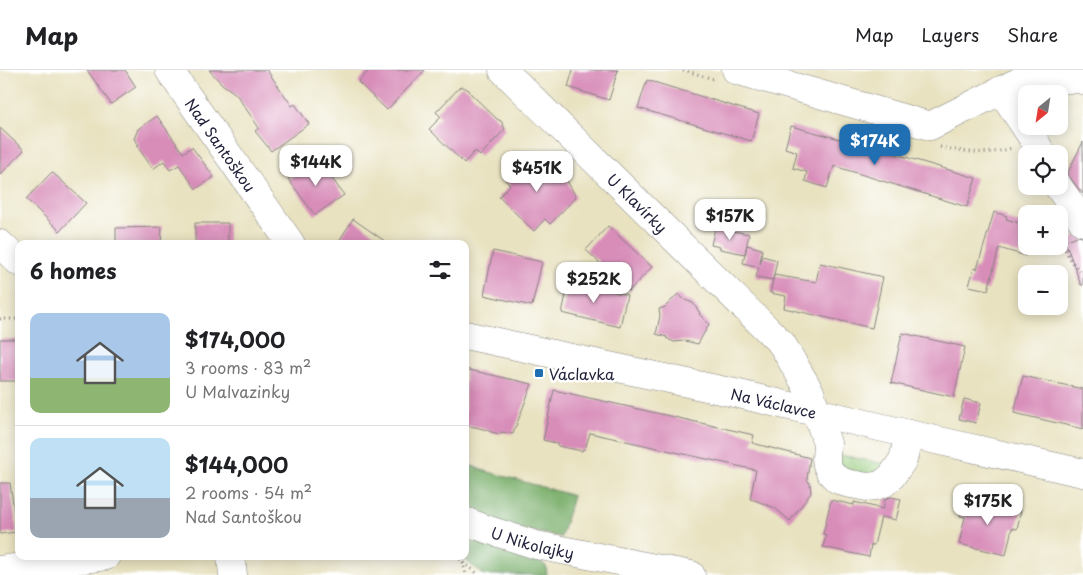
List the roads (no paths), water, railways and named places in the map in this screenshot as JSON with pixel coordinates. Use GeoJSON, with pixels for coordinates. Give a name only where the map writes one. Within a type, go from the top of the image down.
{"type":"FeatureCollection","features":[{"type":"Feature","properties":{"kind":"street","name":"Nad Santoškou"},"geometry":{"type":"LineString","coordinates":[[169,70],[288,240]]}},
{"type":"Feature","properties":{"kind":"street","name":"U Klavírky"},"geometry":{"type":"LineString","coordinates":[[503,70],[782,344],[810,392],[827,443],[826,459],[830,472],[837,479],[856,486],[867,487],[884,483],[891,477],[903,460],[909,434]]}},
{"type":"Feature","properties":{"kind":"street"},"geometry":{"type":"LineString","coordinates":[[736,70],[930,126],[1015,80],[1083,80]]}},
{"type":"Feature","properties":{"kind":"street"},"geometry":{"type":"LineString","coordinates":[[1015,80],[1037,145]]}},
{"type":"Feature","properties":{"kind":"street"},"geometry":{"type":"LineString","coordinates":[[1064,195],[1083,222]]}},
{"type":"Feature","properties":{"kind":"street"},"geometry":{"type":"LineString","coordinates":[[0,244],[15,258]]}},
{"type":"Feature","properties":{"kind":"street","name":"Na Václavce"},"geometry":{"type":"LineString","coordinates":[[469,337],[817,411],[909,434],[1083,473]]}},
{"type":"Feature","properties":{"kind":"street","name":"U Nikolajky"},"geometry":{"type":"LineString","coordinates":[[469,522],[536,545],[691,575]]}},
{"type":"Feature","properties":{"kind":"street"},"geometry":{"type":"LineString","coordinates":[[0,570],[76,560]]}},
{"type":"Feature","properties":{"kind":"street"},"geometry":{"type":"LineString","coordinates":[[231,560],[233,575]]}},
{"type":"Feature","properties":{"kind":"place","name":"Václavka"},"geometry":{"type":"Point","coordinates":[539,373]}}]}
